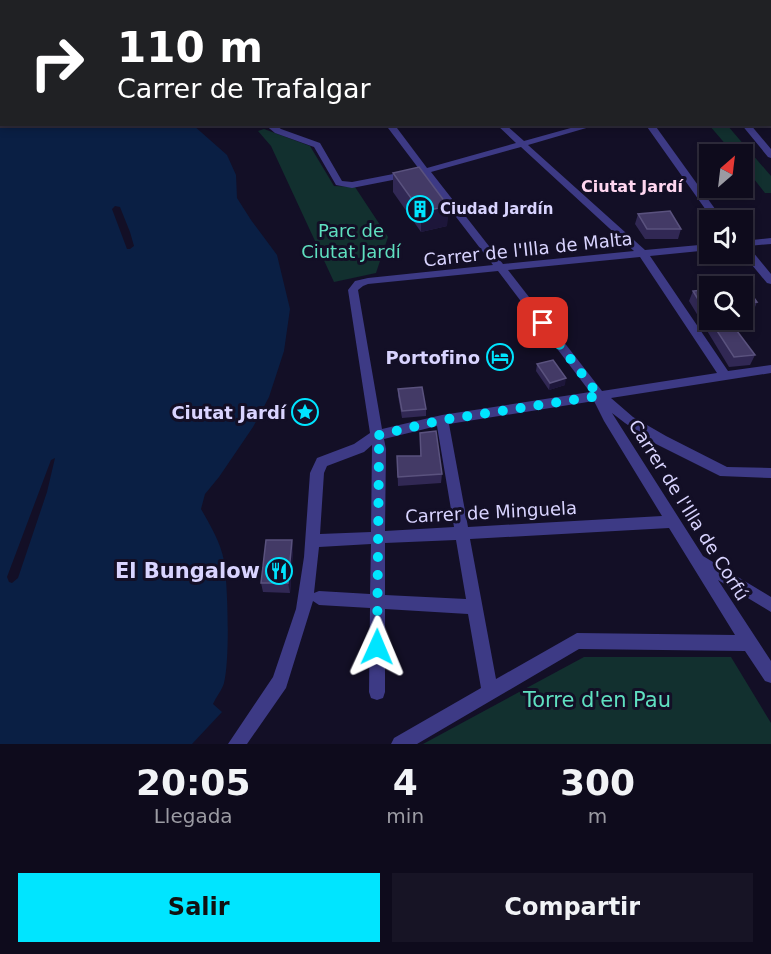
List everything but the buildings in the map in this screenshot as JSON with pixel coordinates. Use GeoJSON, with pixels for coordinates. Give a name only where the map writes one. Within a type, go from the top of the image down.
{"type":"FeatureCollection","features":[{"type":"Feature","properties":{"kind":"street"},"geometry":{"type":"LineString","coordinates":[[271,126],[278,131],[317,145],[339,183],[351,185],[425,171],[586,126]]}},
{"type":"Feature","properties":{"kind":"street"},"geometry":{"type":"LineString","coordinates":[[278,131],[287,126]]}},
{"type":"Feature","properties":{"kind":"street"},"geometry":{"type":"LineString","coordinates":[[391,126],[599,396],[629,420],[661,440],[725,472],[771,473]]}},
{"type":"Feature","properties":{"kind":"street"},"geometry":{"type":"LineString","coordinates":[[502,126],[643,254],[725,376]]}},
{"type":"Feature","properties":{"kind":"street"},"geometry":{"type":"LineString","coordinates":[[650,126],[711,210]]}},
{"type":"Feature","properties":{"kind":"street"},"geometry":{"type":"LineString","coordinates":[[747,126],[771,155]]}},
{"type":"Feature","properties":{"kind":"street"},"geometry":{"type":"LineString","coordinates":[[753,243],[771,241]]}},
{"type":"Feature","properties":{"kind":"street","name":"Carrer de l'Illa de Malta"},"geometry":{"type":"LineString","coordinates":[[375,436],[353,290],[359,283],[699,248]]}},
{"type":"Feature","properties":{"kind":"street"},"geometry":{"type":"LineString","coordinates":[[753,259],[771,281]]}},
{"type":"Feature","properties":{"kind":"street"},"geometry":{"type":"LineString","coordinates":[[237,744],[280,682],[304,609],[317,473],[322,462],[359,448],[375,436],[442,420],[771,369]]}},
{"type":"Feature","properties":{"kind":"street","name":"Carrer de l'Illa de Corfú"},"geometry":{"type":"LineString","coordinates":[[599,396],[608,418],[672,522],[771,675]]}},
{"type":"Feature","properties":{"kind":"street"},"geometry":{"type":"LineString","coordinates":[[442,420],[490,693]]}},
{"type":"Feature","properties":{"kind":"street"},"geometry":{"type":"LineString","coordinates":[[375,436],[379,449],[377,692]]}},
{"type":"Feature","properties":{"kind":"street","name":"Carrer de Minguela"},"geometry":{"type":"LineString","coordinates":[[311,541],[672,522]]}},
{"type":"Feature","properties":{"kind":"street"},"geometry":{"type":"LineString","coordinates":[[699,561],[771,605]]}},
{"type":"Feature","properties":{"kind":"street"},"geometry":{"type":"LineString","coordinates":[[319,598],[475,607]]}},
{"type":"Feature","properties":{"kind":"street"},"geometry":{"type":"LineString","coordinates":[[400,744],[577,641],[749,643]]}},
{"type":"Feature","properties":{"kind":"green space"},"geometry":{"type":"Polygon","coordinates":[[[710,126],[728,126],[743,144],[725,144],[710,126]]]}},
{"type":"Feature","properties":{"kind":"green space","name":"Parc de Ciutat Jardí"},"geometry":{"type":"Polygon","coordinates":[[[264,129],[310,146],[334,186],[355,187],[388,237],[376,273],[334,282],[271,146],[258,131],[264,129]]]}},
{"type":"Feature","properties":{"kind":"green space"},"geometry":{"type":"Polygon","coordinates":[[[753,155],[771,176],[771,193],[765,193],[753,178],[753,155]]]}},
{"type":"Feature","properties":{"kind":"green space","name":"Torre d'en Pau"},"geometry":{"type":"Polygon","coordinates":[[[584,657],[731,657],[771,723],[771,744],[423,744],[584,657]]]}},
{"type":"Feature","properties":{"kind":"water"},"geometry":{"type":"Polygon","coordinates":[[[0,126],[194,126],[227,155],[236,175],[237,198],[277,255],[290,309],[284,351],[269,397],[253,427],[205,494],[201,509],[218,541],[224,561],[228,641],[226,672],[222,688],[213,704],[222,712],[192,744],[0,744],[0,126]]]}},
{"type":"Feature","properties":{"kind":"pier"},"geometry":{"type":"Polygon","coordinates":[[[115,206],[120,207],[130,232],[134,246],[130,249],[127,249],[112,209],[115,206]]]}},
{"type":"Feature","properties":{"kind":"pier"},"geometry":{"type":"Polygon","coordinates":[[[55,458],[47,492],[18,578],[12,583],[9,582],[7,577],[51,460],[55,458]]]}},
{"type":"Feature","properties":{"kind":"place","name":"Ciudad Jardín"},"geometry":{"type":"Point","coordinates":[420,209]}},
{"type":"Feature","properties":{"kind":"place","name":"Portofino"},"geometry":{"type":"Point","coordinates":[500,357]}},
{"type":"Feature","properties":{"kind":"place","name":"Ciutat Jardí"},"geometry":{"type":"Point","coordinates":[305,412]}},
{"type":"Feature","properties":{"kind":"place","name":"El Bungalow"},"geometry":{"type":"Point","coordinates":[279,571]}},
{"type":"Feature","properties":{"kind":"district","name":"Ciutat Jardí"},"geometry":{"type":"Point","coordinates":[632,186]}},
{"type":"Feature","properties":{"kind":"route"},"geometry":{"type":"LineString","coordinates":[[377,647],[379,449],[375,436],[442,420],[599,396],[543,323]]}}]}
